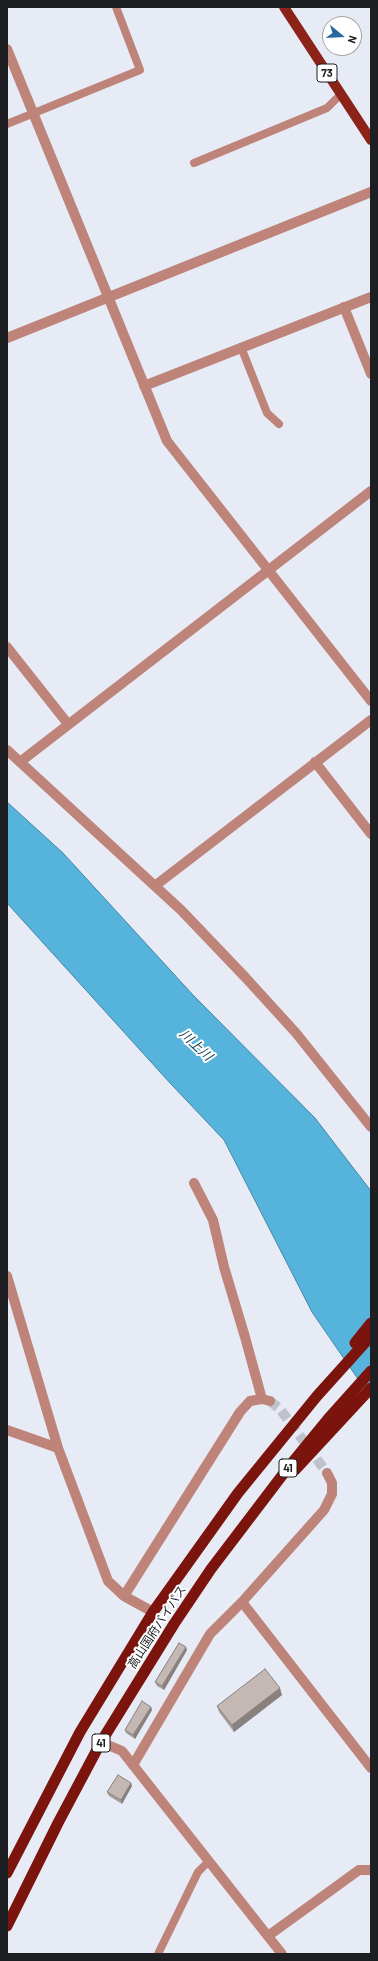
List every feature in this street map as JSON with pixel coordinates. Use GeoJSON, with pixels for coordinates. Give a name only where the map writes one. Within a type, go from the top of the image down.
{"type":"FeatureCollection","features":[{"type":"Feature","properties":{"kind":"highway","name":"41"},"geometry":{"type":"LineString","coordinates":[[316,1396],[371,1323]]}},
{"type":"Feature","properties":{"kind":"highway","name":"高山国府バイパス"},"geometry":{"type":"LineString","coordinates":[[7,1873],[80,1732],[153,1612],[238,1493],[316,1396],[371,1336]]}},
{"type":"Feature","properties":{"kind":"highway","name":"高山国府バイパス"},"geometry":{"type":"LineString","coordinates":[[7,1926],[58,1823],[102,1742],[137,1682],[211,1569],[287,1469],[328,1419],[371,1371]]}},
{"type":"Feature","properties":{"kind":"highway","name":"41"},"geometry":{"type":"LineString","coordinates":[[211,1569],[302,1463],[371,1388]]}},
{"type":"Feature","properties":{"kind":"main road","name":"73"},"geometry":{"type":"LineString","coordinates":[[284,7],[371,140]]}},
{"type":"Feature","properties":{"kind":"street"},"geometry":{"type":"LineString","coordinates":[[7,49],[167,441],[371,701]]}},
{"type":"Feature","properties":{"kind":"street"},"geometry":{"type":"LineString","coordinates":[[7,338],[371,192]]}},
{"type":"Feature","properties":{"kind":"street"},"geometry":{"type":"LineString","coordinates":[[144,386],[371,297]]}},
{"type":"Feature","properties":{"kind":"street"},"geometry":{"type":"LineString","coordinates":[[344,307],[371,374]]}},
{"type":"Feature","properties":{"kind":"street"},"geometry":{"type":"LineString","coordinates":[[20,762],[371,491]]}},
{"type":"Feature","properties":{"kind":"street"},"geometry":{"type":"LineString","coordinates":[[7,646],[68,724]]}},
{"type":"Feature","properties":{"kind":"street"},"geometry":{"type":"LineString","coordinates":[[156,885],[371,720]]}},
{"type":"Feature","properties":{"kind":"street"},"geometry":{"type":"LineString","coordinates":[[7,750],[156,885],[245,977],[296,1033],[371,1127]]}},
{"type":"Feature","properties":{"kind":"street"},"geometry":{"type":"LineString","coordinates":[[315,762],[371,834]]}},
{"type":"Feature","properties":{"kind":"street"},"geometry":{"type":"LineString","coordinates":[[124,1596],[240,1412],[250,1401],[266,1400],[224,1267],[213,1220],[194,1183]]}},
{"type":"Feature","properties":{"kind":"street"},"geometry":{"type":"LineString","coordinates":[[7,1276],[58,1448],[108,1580],[124,1596],[153,1612]]}},
{"type":"Feature","properties":{"kind":"street"},"geometry":{"type":"LineString","coordinates":[[7,1430],[58,1448]]}},
{"type":"Feature","properties":{"kind":"street"},"geometry":{"type":"LineString","coordinates":[[133,1765],[210,1634],[242,1602],[324,1510],[332,1494],[332,1483],[327,1473]]}},
{"type":"Feature","properties":{"kind":"street"},"geometry":{"type":"LineString","coordinates":[[242,1602],[371,1768]]}},
{"type":"Feature","properties":{"kind":"street"},"geometry":{"type":"LineString","coordinates":[[102,1742],[122,1751],[282,1954]]}},
{"type":"Feature","properties":{"kind":"street"},"geometry":{"type":"LineString","coordinates":[[268,1936],[359,1870],[371,1870]]}},
{"type":"Feature","properties":{"kind":"lane"},"geometry":{"type":"LineString","coordinates":[[7,124],[140,70],[116,7]]}},
{"type":"Feature","properties":{"kind":"lane"},"geometry":{"type":"LineString","coordinates":[[194,163],[327,108],[341,94]]}},
{"type":"Feature","properties":{"kind":"lane"},"geometry":{"type":"LineString","coordinates":[[241,347],[267,413],[279,424]]}},
{"type":"Feature","properties":{"kind":"lane"},"geometry":{"type":"LineString","coordinates":[[158,1954],[198,1872],[209,1862]]}},
{"type":"Feature","properties":{"kind":"water","name":"川上川"},"geometry":{"type":"Polygon","coordinates":[[[7,802],[63,853],[193,995],[315,1118],[371,1191],[371,1398],[312,1312],[224,1140],[170,1083],[7,903],[7,802]]]}},
{"type":"Feature","properties":{"kind":"building"},"geometry":{"type":"Polygon","coordinates":[[[179,1643],[186,1647],[162,1686],[155,1682],[179,1643]]]}},
{"type":"Feature","properties":{"kind":"building"},"geometry":{"type":"Polygon","coordinates":[[[265,1669],[280,1688],[232,1725],[217,1706],[265,1669]]]}},
{"type":"Feature","properties":{"kind":"building"},"geometry":{"type":"Polygon","coordinates":[[[142,1701],[151,1707],[133,1735],[125,1730],[142,1701]]]}},
{"type":"Feature","properties":{"kind":"building"},"geometry":{"type":"Polygon","coordinates":[[[118,1775],[131,1783],[121,1800],[107,1792],[118,1775]]]}},
{"type":"Feature","properties":{"kind":"tunnel"},"geometry":{"type":"LineString","coordinates":[[270,1401],[280,1409],[327,1473]]}}]}
